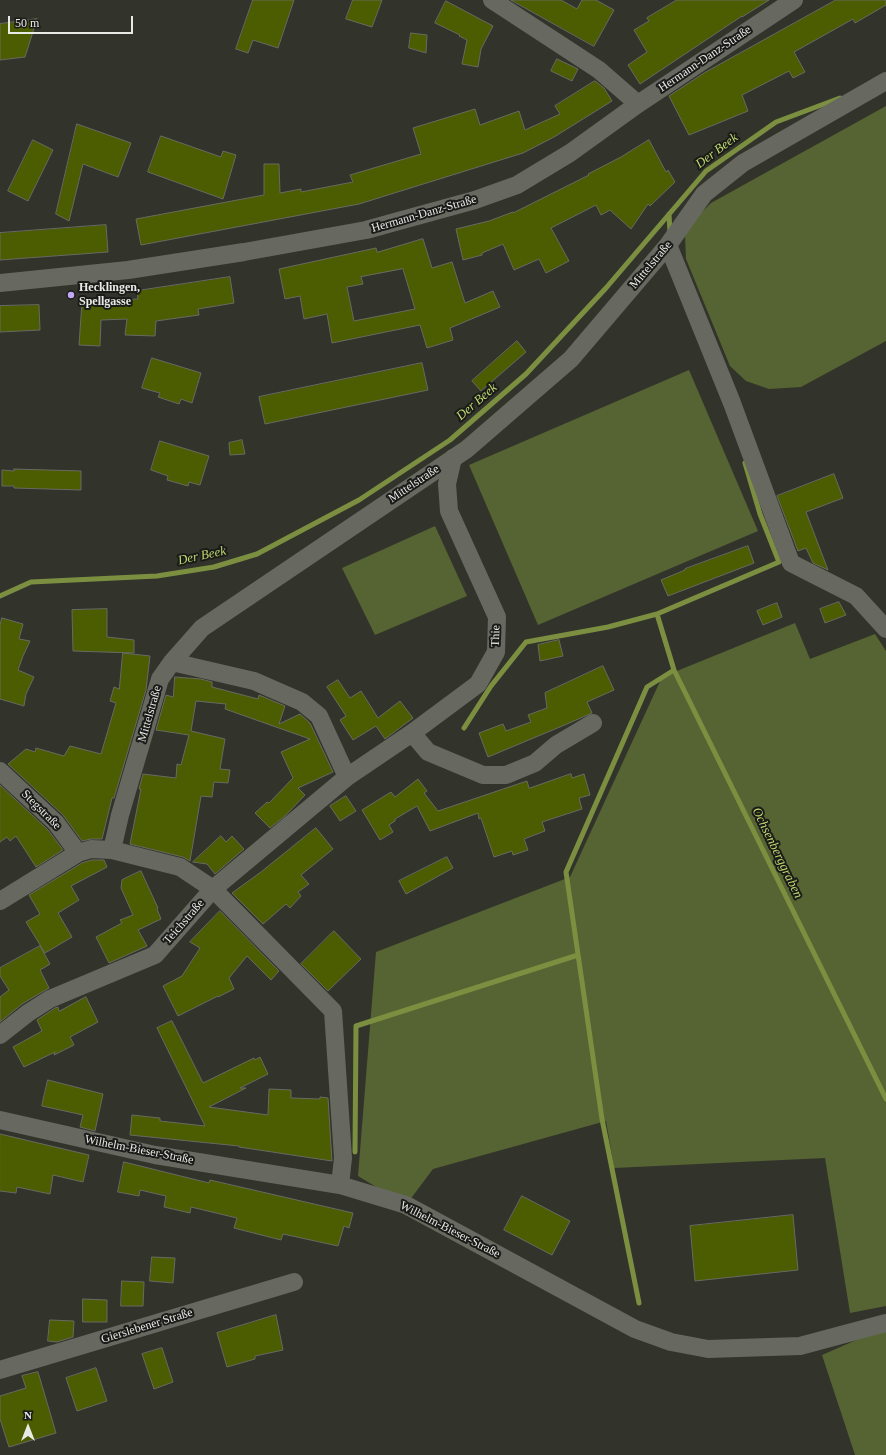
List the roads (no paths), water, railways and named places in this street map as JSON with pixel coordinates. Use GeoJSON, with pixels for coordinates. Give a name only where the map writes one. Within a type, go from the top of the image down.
{"type":"FeatureCollection","features":[{"type":"Feature","properties":{"kind":"street","name":"Hermann-Danz-Straße"},"geometry":{"type":"LineString","coordinates":[[0,283],[128,270],[244,252],[366,230],[475,200],[517,186],[570,153],[638,104],[794,0]]}},
{"type":"Feature","properties":{"kind":"street"},"geometry":{"type":"LineString","coordinates":[[498,1],[599,70],[638,104]]}},
{"type":"Feature","properties":{"kind":"street","name":"Mittelstraße"},"geometry":{"type":"LineString","coordinates":[[112,850],[120,815],[160,679],[172,662],[202,628],[467,449],[572,359],[668,245],[704,194],[743,163],[886,81]]}},
{"type":"Feature","properties":{"kind":"street"},"geometry":{"type":"LineString","coordinates":[[668,245],[732,403],[791,563],[856,596],[886,629]]}},
{"type":"Feature","properties":{"kind":"street","name":"Thie"},"geometry":{"type":"LineString","coordinates":[[347,777],[412,734],[478,684],[496,652],[496,617],[449,511],[447,484],[453,458]]}},
{"type":"Feature","properties":{"kind":"street"},"geometry":{"type":"LineString","coordinates":[[172,662],[254,681],[302,702],[319,716],[347,777]]}},
{"type":"Feature","properties":{"kind":"street"},"geometry":{"type":"LineString","coordinates":[[412,734],[428,752],[483,775],[506,775],[534,763],[556,745],[593,724]]}},
{"type":"Feature","properties":{"kind":"street","name":"Stegstraße"},"geometry":{"type":"LineString","coordinates":[[0,771],[56,823],[78,853]]}},
{"type":"Feature","properties":{"kind":"street","name":"Teichstraße"},"geometry":{"type":"LineString","coordinates":[[0,1035],[28,1013],[50,999],[155,955],[213,889],[347,777]]}},
{"type":"Feature","properties":{"kind":"street"},"geometry":{"type":"LineString","coordinates":[[0,901],[78,853],[91,849],[112,850],[180,867],[213,889],[333,1011],[343,1158],[340,1185]]}},
{"type":"Feature","properties":{"kind":"street","name":"Wilhelm-Bieser-Straße"},"geometry":{"type":"LineString","coordinates":[[0,1120],[155,1155],[289,1175],[340,1185],[406,1205],[635,1329],[671,1342],[708,1349],[800,1346],[886,1323]]}},
{"type":"Feature","properties":{"kind":"street","name":"Gierslebener Straße"},"geometry":{"type":"LineString","coordinates":[[0,1370],[294,1282]]}},
{"type":"Feature","properties":{"kind":"waterway","name":"Der Beek"},"geometry":{"type":"LineString","coordinates":[[0,596],[31,582],[157,576],[214,567],[257,554],[359,500],[450,440],[526,374],[606,288],[706,171],[776,122],[840,98]]}},
{"type":"Feature","properties":{"kind":"waterway"},"geometry":{"type":"LineString","coordinates":[[669,214],[670,233]]}},
{"type":"Feature","properties":{"kind":"waterway","name":"Ochsenberggraben"},"geometry":{"type":"LineString","coordinates":[[464,728],[491,686],[526,642],[608,627],[657,614],[779,562],[760,514],[745,463]]}},
{"type":"Feature","properties":{"kind":"waterway","name":"Ochsenberggraben"},"geometry":{"type":"LineString","coordinates":[[657,614],[674,670],[886,1099]]}},
{"type":"Feature","properties":{"kind":"waterway"},"geometry":{"type":"LineString","coordinates":[[639,1303],[602,1119],[566,872],[647,687],[674,670]]}},
{"type":"Feature","properties":{"kind":"waterway"},"geometry":{"type":"LineString","coordinates":[[355,1152],[356,1026],[578,955]]}},
{"type":"Feature","properties":{"kind":"place","name":"Hecklingen, Spellgasse"},"geometry":{"type":"Point","coordinates":[71,295]}}]}
